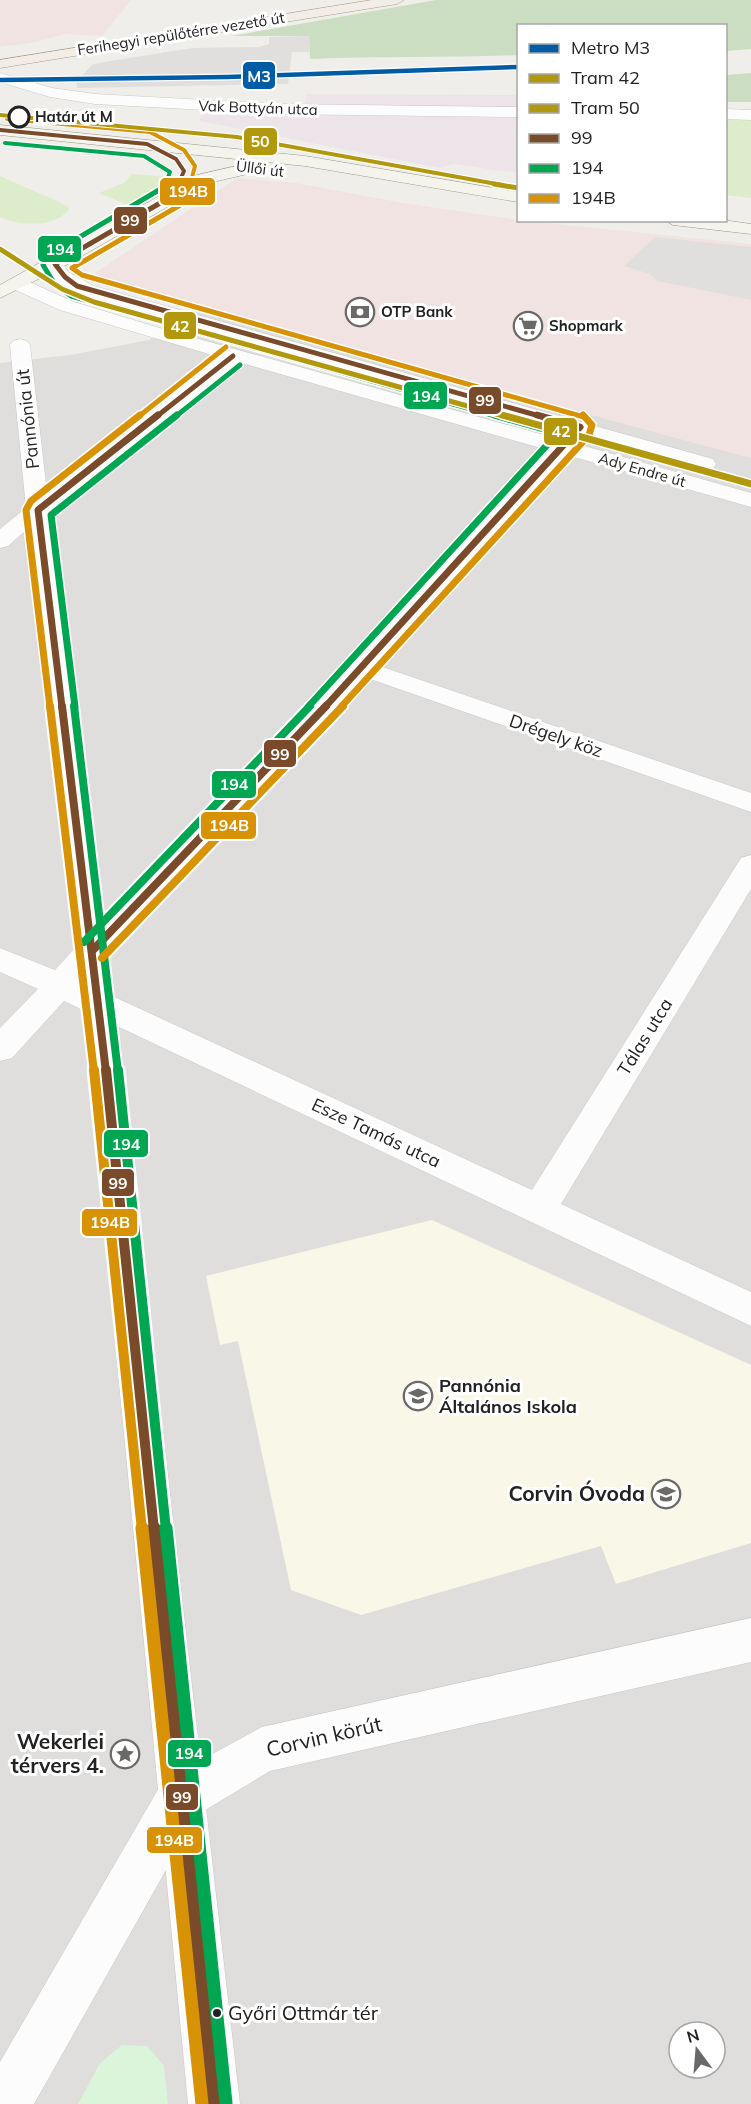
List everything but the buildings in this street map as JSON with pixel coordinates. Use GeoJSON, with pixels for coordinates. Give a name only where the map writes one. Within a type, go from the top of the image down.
{"type":"FeatureCollection","features":[{"type":"Feature","properties":{"kind":"main road","name":"Ferihegyi repülőtérre vezető út"},"geometry":{"type":"LineString","coordinates":[[0,64],[395,0]]}},
{"type":"Feature","properties":{"kind":"main road"},"geometry":{"type":"LineString","coordinates":[[4,54],[301,9],[395,0]]}},
{"type":"Feature","properties":{"kind":"main road"},"geometry":{"type":"LineString","coordinates":[[0,71],[299,20],[395,0]]}},
{"type":"Feature","properties":{"kind":"main road","name":"Üllői út"},"geometry":{"type":"LineString","coordinates":[[0,130],[304,161],[517,197]]}},
{"type":"Feature","properties":{"kind":"main road","name":"Üllői út"},"geometry":{"type":"LineString","coordinates":[[0,142],[250,168],[442,197],[517,206]]}},
{"type":"Feature","properties":{"kind":"main road"},"geometry":{"type":"LineString","coordinates":[[147,144],[177,159],[184,171],[174,195]]}},
{"type":"Feature","properties":{"kind":"main road"},"geometry":{"type":"LineString","coordinates":[[0,292],[55,264],[203,179],[250,168]]}},
{"type":"Feature","properties":{"kind":"main road"},"geometry":{"type":"LineString","coordinates":[[690,222],[751,229]]}},
{"type":"Feature","properties":{"kind":"main road"},"geometry":{"type":"LineString","coordinates":[[0,275],[18,284]]}},
{"type":"Feature","properties":{"kind":"street","name":"Vak Bottyán utca"},"geometry":{"type":"LineString","coordinates":[[0,76],[50,92],[95,99],[277,109],[517,112]]}},
{"type":"Feature","properties":{"kind":"street"},"geometry":{"type":"LineString","coordinates":[[727,114],[751,115]]}},
{"type":"Feature","properties":{"kind":"street","name":"Ady Endre út"},"geometry":{"type":"LineString","coordinates":[[55,264],[60,275],[87,290],[580,427],[728,471]]}},
{"type":"Feature","properties":{"kind":"street","name":"Ady Endre út"},"geometry":{"type":"LineString","coordinates":[[18,284],[67,306],[233,356],[751,500]]}},
{"type":"Feature","properties":{"kind":"street","name":"Pannónia út"},"geometry":{"type":"LineString","coordinates":[[20,345],[99,1003],[180,1798],[214,2104]]}},
{"type":"Feature","properties":{"kind":"street"},"geometry":{"type":"LineString","coordinates":[[0,541],[233,356]]}},
{"type":"Feature","properties":{"kind":"street"},"geometry":{"type":"LineString","coordinates":[[0,1049],[362,668],[580,427]]}},
{"type":"Feature","properties":{"kind":"street","name":"Drégely köz"},"geometry":{"type":"LineString","coordinates":[[362,668],[751,803]]}},
{"type":"Feature","properties":{"kind":"street","name":"Tálas utca"},"geometry":{"type":"LineString","coordinates":[[539,1209],[751,865]]}},
{"type":"Feature","properties":{"kind":"street","name":"Esze Tamás utca"},"geometry":{"type":"LineString","coordinates":[[0,959],[99,1003],[751,1310]]}},
{"type":"Feature","properties":{"kind":"street","name":"Corvin körút"},"geometry":{"type":"LineString","coordinates":[[5,2104],[180,1798],[262,1750],[751,1640]]}},
{"type":"Feature","properties":{"kind":"shaded area"},"geometry":{"type":"Polygon","coordinates":[[[0,0],[131,0],[102,36],[65,34],[30,43],[0,47],[0,0]]]}},
{"type":"Feature","properties":{"kind":"shaded area"},"geometry":{"type":"Polygon","coordinates":[[[309,36],[309,52],[292,52],[288,84],[77,88],[76,82],[92,65],[98,63],[192,48],[259,47],[269,44],[269,37],[309,36]]]}},
{"type":"Feature","properties":{"kind":"shaded area"},"geometry":{"type":"Polygon","coordinates":[[[307,94],[517,95],[517,107],[304,105],[307,94]]]}},
{"type":"Feature","properties":{"kind":"shaded area"},"geometry":{"type":"Polygon","coordinates":[[[205,111],[517,115],[517,173],[453,164],[440,168],[199,121],[205,111]]]}},
{"type":"Feature","properties":{"kind":"shaded area"},"geometry":{"type":"Polygon","coordinates":[[[237,178],[296,183],[403,203],[517,220],[517,222],[537,222],[751,244],[751,458],[196,308],[99,279],[95,273],[237,178]]]}},
{"type":"Feature","properties":{"kind":"shaded area"},"geometry":{"type":"Polygon","coordinates":[[[655,237],[751,247],[751,300],[658,281],[650,274],[624,266],[655,237]]]}},
{"type":"Feature","properties":{"kind":"shaded area"},"geometry":{"type":"Polygon","coordinates":[[[196,308],[751,458],[751,2104],[0,2104],[0,363],[70,355],[149,340],[196,308]]]}},
{"type":"Feature","properties":{"kind":"shaded area","name":"Pannónia Általános Iskola"},"geometry":{"type":"Polygon","coordinates":[[[432,1220],[751,1365],[751,1543],[616,1584],[601,1546],[361,1615],[291,1590],[238,1341],[220,1345],[206,1276],[432,1220]]]}},
{"type":"Feature","properties":{"kind":"green space"},"geometry":{"type":"Polygon","coordinates":[[[436,0],[751,0],[751,49],[727,51],[727,24],[517,24],[517,55],[310,59],[309,36],[232,36],[436,0]]]}},
{"type":"Feature","properties":{"kind":"green space"},"geometry":{"type":"Polygon","coordinates":[[[751,73],[751,102],[727,102],[727,75],[751,73]]]}},
{"type":"Feature","properties":{"kind":"green space"},"geometry":{"type":"Polygon","coordinates":[[[727,118],[751,118],[751,198],[727,195],[727,118]]]}},
{"type":"Feature","properties":{"kind":"green space"},"geometry":{"type":"Polygon","coordinates":[[[132,174],[168,177],[154,190],[130,206],[99,193],[124,183],[132,174]]]}},
{"type":"Feature","properties":{"kind":"green space"},"geometry":{"type":"Polygon","coordinates":[[[0,176],[68,206],[69,210],[54,220],[36,224],[0,217],[0,176]]]}},
{"type":"Feature","properties":{"kind":"green space"},"geometry":{"type":"Polygon","coordinates":[[[122,2045],[147,2046],[164,2066],[168,2104],[78,2104],[100,2063],[122,2045]]]}},
{"type":"Feature","properties":{"kind":"metro line","name":"M3"},"geometry":{"type":"LineString","coordinates":[[0,80],[227,77],[517,67]]}},
{"type":"Feature","properties":{"kind":"tram line","name":"50"},"geometry":{"type":"LineString","coordinates":[[0,115],[237,137],[517,188]]}},
{"type":"Feature","properties":{"kind":"tram line","name":"42"},"geometry":{"type":"LineString","coordinates":[[0,249],[62,289],[94,302],[751,484]]}},
{"type":"Feature","properties":{"kind":"transit line","name":"194B"},"geometry":{"type":"LineString","coordinates":[[7,119],[150,132],[184,150],[195,166],[195,175],[182,204],[72,268],[82,275],[583,415],[592,425],[589,435],[371,676],[102,958]]}},
{"type":"Feature","properties":{"kind":"transit line","name":"99"},"geometry":{"type":"LineString","coordinates":[[0,130],[147,144],[176,159],[184,171],[174,195],[55,264],[65,277],[77,286],[580,427],[362,668],[93,950]]}},
{"type":"Feature","properties":{"kind":"transit line","name":"194"},"geometry":{"type":"LineString","coordinates":[[5,143],[144,156],[170,172],[164,187],[46,257],[43,265],[51,280],[71,296],[558,433],[353,660],[84,942]]}},
{"type":"Feature","properties":{"kind":"transit line","name":"194B"},"geometry":{"type":"LineString","coordinates":[[202,2104],[87,1004],[26,510],[31,501],[226,347]]}},
{"type":"Feature","properties":{"kind":"transit line","name":"99"},"geometry":{"type":"LineString","coordinates":[[214,2104],[99,1003],[38,510],[233,356]]}},
{"type":"Feature","properties":{"kind":"transit line","name":"194"},"geometry":{"type":"LineString","coordinates":[[226,2103],[111,1002],[51,515],[240,365]]}},
{"type":"Feature","properties":{"kind":"place","name":"Határ út M"},"geometry":{"type":"Point","coordinates":[19,117]}},
{"type":"Feature","properties":{"kind":"place","name":"OTP Bank"},"geometry":{"type":"Point","coordinates":[360,312]}},
{"type":"Feature","properties":{"kind":"place","name":"Shopmark"},"geometry":{"type":"Point","coordinates":[528,326]}},
{"type":"Feature","properties":{"kind":"place","name":"Pannónia Általános Iskola"},"geometry":{"type":"Point","coordinates":[418,1396]}},
{"type":"Feature","properties":{"kind":"place","name":"Corvin Óvoda"},"geometry":{"type":"Point","coordinates":[666,1494]}},
{"type":"Feature","properties":{"kind":"place","name":"Wekerlei térvers 4."},"geometry":{"type":"Point","coordinates":[125,1754]}},
{"type":"Feature","properties":{"kind":"place","name":"Győri Ottmár tér"},"geometry":{"type":"Point","coordinates":[217,2013]}}]}
